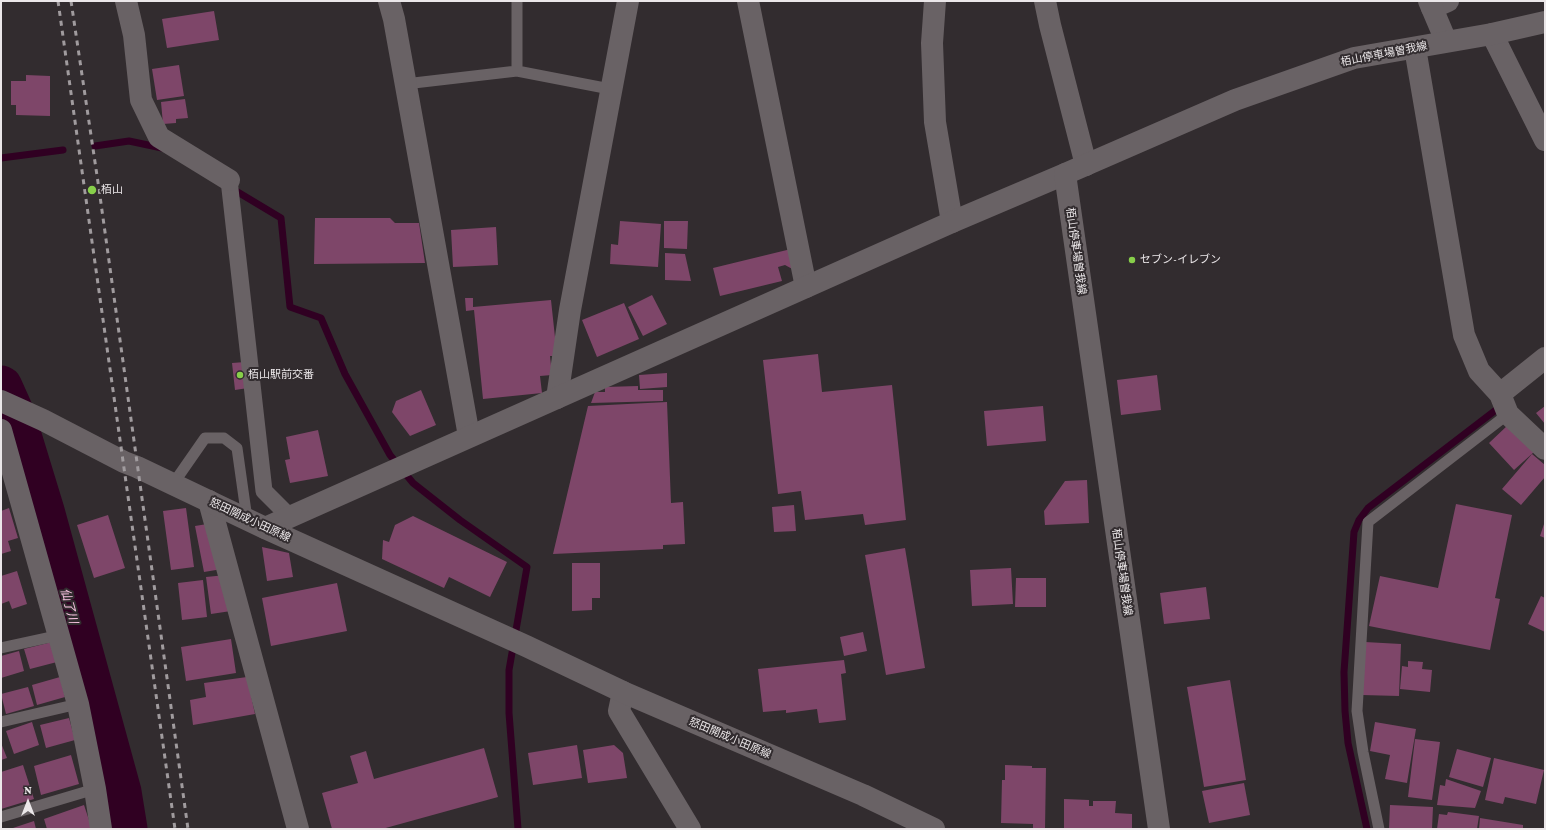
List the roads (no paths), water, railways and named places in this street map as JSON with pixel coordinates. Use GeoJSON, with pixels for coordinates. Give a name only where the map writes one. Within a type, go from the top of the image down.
{"type":"FeatureCollection","features":[{"type":"Feature","properties":{"kind":"street"},"geometry":{"type":"LineString","coordinates":[[126,1],[134,35],[141,100],[159,137],[229,180],[264,491],[290,517]]}},
{"type":"Feature","properties":{"kind":"street"},"geometry":{"type":"LineString","coordinates":[[389,1],[394,19],[406,84],[469,436]]}},
{"type":"Feature","properties":{"kind":"street"},"geometry":{"type":"LineString","coordinates":[[557,398],[570,310],[610,89],[628,1]]}},
{"type":"Feature","properties":{"kind":"street"},"geometry":{"type":"LineString","coordinates":[[748,1],[806,287]]}},
{"type":"Feature","properties":{"kind":"street"},"geometry":{"type":"LineString","coordinates":[[935,1],[932,43],[935,122],[952,222]]}},
{"type":"Feature","properties":{"kind":"street"},"geometry":{"type":"LineString","coordinates":[[1045,1],[1086,164]]}},
{"type":"Feature","properties":{"kind":"street"},"geometry":{"type":"LineString","coordinates":[[1437,3],[1446,41]]}},
{"type":"Feature","properties":{"kind":"street","name":"栢山停車場曽我線"},"geometry":{"type":"LineString","coordinates":[[1159,829],[1065,174],[1235,100],[1354,58],[1492,34],[1545,22]]}},
{"type":"Feature","properties":{"kind":"street"},"geometry":{"type":"LineString","coordinates":[[1492,34],[1545,140]]}},
{"type":"Feature","properties":{"kind":"street"},"geometry":{"type":"LineString","coordinates":[[1415,48],[1464,335],[1479,371],[1500,394],[1508,414],[1545,449]]}},
{"type":"Feature","properties":{"kind":"street"},"geometry":{"type":"LineString","coordinates":[[256,524],[290,517],[952,222],[1065,174]]}},
{"type":"Feature","properties":{"kind":"street"},"geometry":{"type":"LineString","coordinates":[[1500,394],[1545,358]]}},
{"type":"Feature","properties":{"kind":"street","name":"怒田開成小田原線"},"geometry":{"type":"LineString","coordinates":[[1,401],[34,416],[124,462],[256,524],[502,634],[623,692],[863,795],[934,829]]}},
{"type":"Feature","properties":{"kind":"street"},"geometry":{"type":"LineString","coordinates":[[1,430],[60,635],[78,704],[101,829]]}},
{"type":"Feature","properties":{"kind":"street"},"geometry":{"type":"LineString","coordinates":[[209,501],[298,829]]}},
{"type":"Feature","properties":{"kind":"street"},"geometry":{"type":"LineString","coordinates":[[623,692],[619,711],[690,829]]}},
{"type":"Feature","properties":{"kind":"lane"},"geometry":{"type":"LineString","coordinates":[[516,71],[517,1]]}},
{"type":"Feature","properties":{"kind":"lane"},"geometry":{"type":"LineString","coordinates":[[406,84],[516,71],[610,89]]}},
{"type":"Feature","properties":{"kind":"lane"},"geometry":{"type":"LineString","coordinates":[[1379,829],[1363,752],[1357,711],[1368,522],[1508,414]]}},
{"type":"Feature","properties":{"kind":"lane"},"geometry":{"type":"LineString","coordinates":[[173,484],[205,438],[224,438],[237,448],[256,524]]}},
{"type":"Feature","properties":{"kind":"lane"},"geometry":{"type":"LineString","coordinates":[[1,648],[60,635]]}},
{"type":"Feature","properties":{"kind":"lane"},"geometry":{"type":"LineString","coordinates":[[1,722],[78,704]]}},
{"type":"Feature","properties":{"kind":"lane"},"geometry":{"type":"LineString","coordinates":[[1,817],[95,790]]}},
{"type":"Feature","properties":{"kind":"waterway"},"geometry":{"type":"LineString","coordinates":[[95,146],[129,141],[162,148]]}},
{"type":"Feature","properties":{"kind":"waterway"},"geometry":{"type":"LineString","coordinates":[[1,158],[63,150]]}},
{"type":"Feature","properties":{"kind":"waterway"},"geometry":{"type":"LineString","coordinates":[[231,188],[281,218],[290,307],[321,318],[345,374],[390,455],[413,483],[460,520],[527,567],[509,670],[509,713],[518,829]]}},
{"type":"Feature","properties":{"kind":"waterway","name":"仙了川"},"geometry":{"type":"LineString","coordinates":[[1,387],[14,416],[43,511],[120,792],[126,829]]}},
{"type":"Feature","properties":{"kind":"waterway"},"geometry":{"type":"LineString","coordinates":[[1367,829],[1348,743],[1345,711],[1344,672],[1354,532],[1359,520],[1368,508],[1501,406]]}},
{"type":"Feature","properties":{"kind":"railway"},"geometry":{"type":"LineString","coordinates":[[58,1],[175,829]]}},
{"type":"Feature","properties":{"kind":"railway"},"geometry":{"type":"LineString","coordinates":[[71,1],[99,189],[188,829]]}},
{"type":"Feature","properties":{"kind":"place","name":"栢山"},"geometry":{"type":"Point","coordinates":[92,190]}},
{"type":"Feature","properties":{"kind":"place","name":"セブン-イレブン"},"geometry":{"type":"Point","coordinates":[1132,260]}},
{"type":"Feature","properties":{"kind":"place","name":"栢山駅前交番"},"geometry":{"type":"Point","coordinates":[240,375]}}]}
